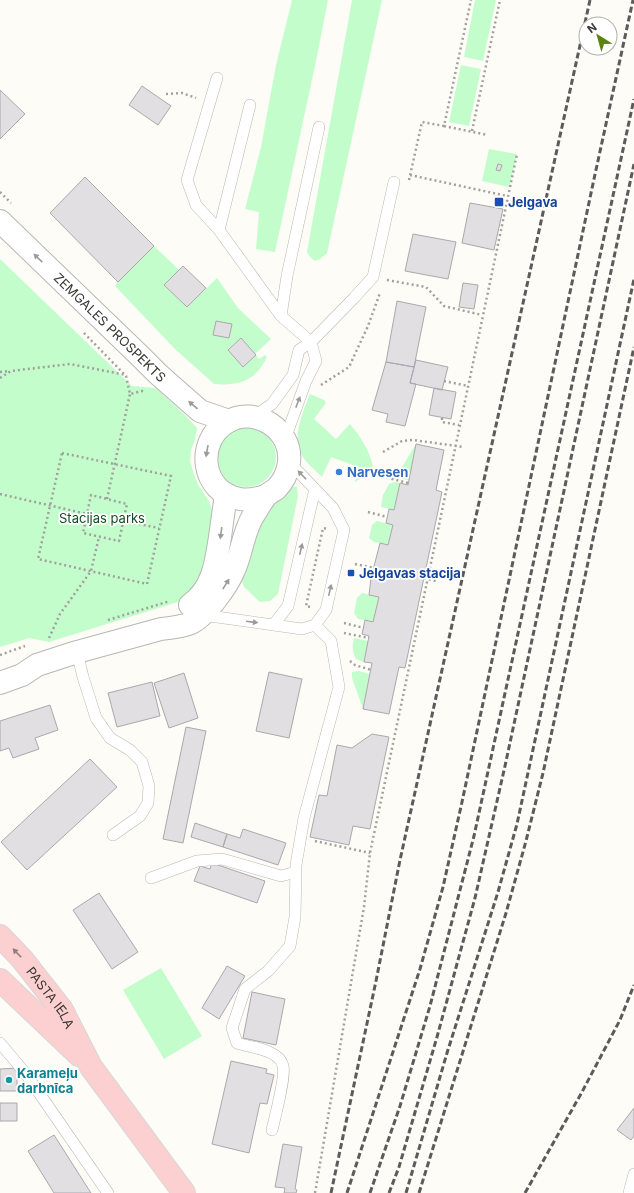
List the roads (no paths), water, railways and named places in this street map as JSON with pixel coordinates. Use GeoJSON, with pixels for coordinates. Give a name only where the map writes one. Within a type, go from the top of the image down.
{"type":"FeatureCollection","features":[{"type":"Feature","properties":{"kind":"main road","name":"PASTA IELA"},"geometry":{"type":"LineString","coordinates":[[0,936],[22,959],[62,1010],[91,1067],[184,1193]]}},
{"type":"Feature","properties":{"kind":"main road","name":"PASTA IELA"},"geometry":{"type":"LineString","coordinates":[[0,980],[91,1067]]}},
{"type":"Feature","properties":{"kind":"street","name":"ZEMGALES PROSPEKTS"},"geometry":{"type":"LineString","coordinates":[[0,221],[134,349],[158,374],[200,411],[228,421]]}},
{"type":"Feature","properties":{"kind":"street"},"geometry":{"type":"LineString","coordinates":[[0,684],[22,675],[37,665],[77,652],[161,629],[191,623],[203,615],[226,586],[234,570],[244,535],[252,517],[266,496],[278,487],[286,476],[289,462],[285,439],[277,428],[266,420],[254,417],[241,417],[228,421],[218,428],[206,451],[206,464],[209,476],[216,486],[226,494],[239,499],[253,500],[266,496]]}},
{"type":"Feature","properties":{"kind":"street"},"geometry":{"type":"LineString","coordinates":[[161,629],[176,615],[201,596],[207,587],[216,566],[226,494]]}},
{"type":"Feature","properties":{"kind":"street"},"geometry":{"type":"LineString","coordinates":[[4,660],[37,665]]}},
{"type":"Feature","properties":{"kind":"lane"},"geometry":{"type":"LineString","coordinates":[[217,78],[187,180],[196,205],[219,230],[281,316],[311,342],[316,361],[306,381],[285,439]]}},
{"type":"Feature","properties":{"kind":"lane"},"geometry":{"type":"LineString","coordinates":[[219,230],[250,105]]}},
{"type":"Feature","properties":{"kind":"lane"},"geometry":{"type":"LineString","coordinates":[[281,316],[287,276],[319,127]]}},
{"type":"Feature","properties":{"kind":"lane"},"geometry":{"type":"LineString","coordinates":[[254,417],[272,404],[293,375],[299,350],[311,342],[373,277],[394,182]]}},
{"type":"Feature","properties":{"kind":"lane"},"geometry":{"type":"LineString","coordinates":[[203,615],[302,629],[315,625],[326,610],[344,530],[333,508],[289,462]]}},
{"type":"Feature","properties":{"kind":"lane"},"geometry":{"type":"LineString","coordinates":[[274,624],[288,606],[315,489]]}},
{"type":"Feature","properties":{"kind":"lane"},"geometry":{"type":"LineString","coordinates":[[272,1130],[284,1067],[276,1055],[237,1043],[232,1028],[245,989],[268,971],[290,946],[296,917],[296,872],[304,818],[339,687],[331,642],[315,625]]}},
{"type":"Feature","properties":{"kind":"lane"},"geometry":{"type":"LineString","coordinates":[[77,652],[96,718],[110,738],[130,750],[142,762],[149,786],[148,803],[140,816],[113,835]]}},
{"type":"Feature","properties":{"kind":"lane"},"geometry":{"type":"LineString","coordinates":[[151,878],[197,861],[222,859],[281,876],[296,872]]}},
{"type":"Feature","properties":{"kind":"lane"},"geometry":{"type":"LineString","coordinates":[[0,1043],[26,1074],[108,1193]]}},
{"type":"Feature","properties":{"kind":"lane"},"geometry":{"type":"LineString","coordinates":[[629,1193],[634,1174]]}},
{"type":"Feature","properties":{"kind":"railway"},"geometry":{"type":"LineString","coordinates":[[331,1193],[400,860],[590,0]]}},
{"type":"Feature","properties":{"kind":"railway"},"geometry":{"type":"LineString","coordinates":[[347,1193],[420,969],[443,887],[633,0]]}},
{"type":"Feature","properties":{"kind":"railway"},"geometry":{"type":"LineString","coordinates":[[370,1193],[400,1106],[430,1006],[474,836],[634,99]]}},
{"type":"Feature","properties":{"kind":"railway"},"geometry":{"type":"LineString","coordinates":[[389,1193],[399,1167],[437,1037],[475,898],[505,766],[634,164]]}},
{"type":"Feature","properties":{"kind":"railway"},"geometry":{"type":"LineString","coordinates":[[406,1193],[447,1053],[498,892],[517,824],[634,279]]}},
{"type":"Feature","properties":{"kind":"railway"},"geometry":{"type":"LineString","coordinates":[[419,1193],[506,913],[526,841],[543,773],[634,347]]}},
{"type":"Feature","properties":{"kind":"railway"},"geometry":{"type":"LineString","coordinates":[[525,1193],[582,1092],[620,1020],[634,985]]}},
{"type":"Feature","properties":{"kind":"place","name":"Jelgava"},"geometry":{"type":"Point","coordinates":[499,202]}},
{"type":"Feature","properties":{"kind":"place","name":"Narvesen"},"geometry":{"type":"Point","coordinates":[339,472]}},
{"type":"Feature","properties":{"kind":"place","name":"Jelgavas stacija"},"geometry":{"type":"Point","coordinates":[351,573]}},
{"type":"Feature","properties":{"kind":"place","name":"Karameļu darbnīca"},"geometry":{"type":"Point","coordinates":[9,1080]}},
{"type":"Feature","properties":{"kind":"park label","name":"Stacijas parks"},"geometry":{"type":"Point","coordinates":[102,518]}}]}
